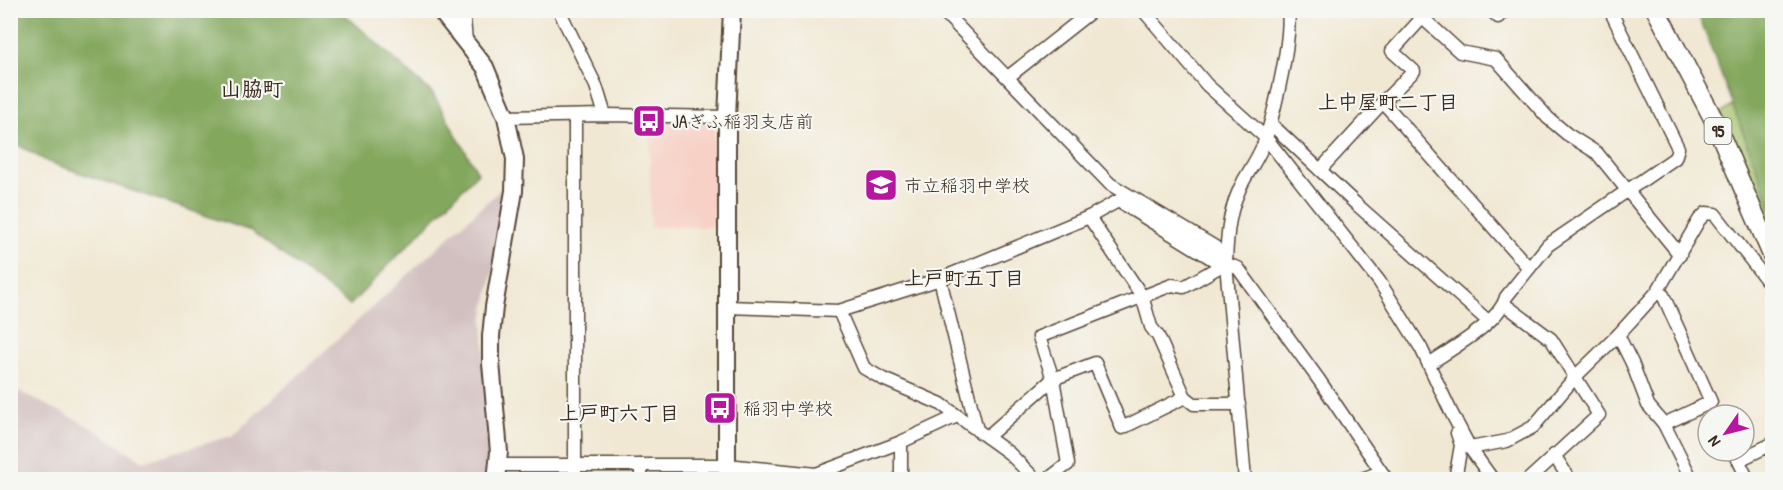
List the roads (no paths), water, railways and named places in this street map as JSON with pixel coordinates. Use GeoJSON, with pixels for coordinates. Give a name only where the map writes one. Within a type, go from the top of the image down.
{"type":"FeatureCollection","features":[{"type":"Feature","properties":{"kind":"main road","name":"95"},"geometry":{"type":"LineString","coordinates":[[1656,10],[1713,118],[1773,255]]}},
{"type":"Feature","properties":{"kind":"street"},"geometry":{"type":"LineString","coordinates":[[440,10],[485,67],[506,117],[514,148],[516,175],[490,336],[490,363],[501,472],[575,465],[641,465],[727,472],[816,474],[901,442],[957,416]]}},
{"type":"Feature","properties":{"kind":"street"},"geometry":{"type":"LineString","coordinates":[[461,10],[465,18],[466,42]]}},
{"type":"Feature","properties":{"kind":"street"},"geometry":{"type":"LineString","coordinates":[[559,10],[596,86],[605,115]]}},
{"type":"Feature","properties":{"kind":"street"},"geometry":{"type":"LineString","coordinates":[[727,472],[727,117],[732,10]]}},
{"type":"Feature","properties":{"kind":"street"},"geometry":{"type":"LineString","coordinates":[[942,10],[1110,184],[1215,247],[1226,263]]}},
{"type":"Feature","properties":{"kind":"street"},"geometry":{"type":"LineString","coordinates":[[1008,77],[1094,10]]}},
{"type":"Feature","properties":{"kind":"street"},"geometry":{"type":"LineString","coordinates":[[1143,10],[1207,85],[1266,138],[1379,281],[1421,348],[1450,412],[1461,445],[1455,480]]}},
{"type":"Feature","properties":{"kind":"street"},"geometry":{"type":"LineString","coordinates":[[1245,480],[1226,263],[1227,230],[1233,205],[1243,182],[1263,148],[1271,124],[1290,22],[1288,10]]}},
{"type":"Feature","properties":{"kind":"street"},"geometry":{"type":"LineString","coordinates":[[1491,10],[1498,17],[1505,10]]}},
{"type":"Feature","properties":{"kind":"street"},"geometry":{"type":"LineString","coordinates":[[1429,364],[1483,327],[1504,304],[1506,297],[1548,245],[1675,158],[1678,147],[1610,10]]}},
{"type":"Feature","properties":{"kind":"street"},"geometry":{"type":"LineString","coordinates":[[1320,170],[1414,71],[1392,51],[1418,14],[1460,52],[1496,58],[1548,118],[1567,134],[1597,153],[1680,255]]}},
{"type":"Feature","properties":{"kind":"street"},"geometry":{"type":"LineString","coordinates":[[1383,102],[1529,268]]}},
{"type":"Feature","properties":{"kind":"street"},"geometry":{"type":"LineString","coordinates":[[506,117],[605,115],[727,117]]}},
{"type":"Feature","properties":{"kind":"street"},"geometry":{"type":"LineString","coordinates":[[574,116],[574,480]]}},
{"type":"Feature","properties":{"kind":"street"},"geometry":{"type":"LineString","coordinates":[[1271,124],[1488,321]]}},
{"type":"Feature","properties":{"kind":"street"},"geometry":{"type":"LineString","coordinates":[[727,307],[839,311],[940,279],[1089,217],[1118,201],[1214,260],[1238,268],[1319,380],[1384,476],[1359,480]]}},
{"type":"Feature","properties":{"kind":"street"},"geometry":{"type":"LineString","coordinates":[[1470,448],[1507,441],[1533,428],[1576,376],[1657,292],[1699,220],[1706,213],[1715,214],[1773,287]]}},
{"type":"Feature","properties":{"kind":"street"},"geometry":{"type":"LineString","coordinates":[[1089,217],[1142,296],[1151,327],[1158,336],[1185,397],[1194,404],[1239,404]]}},
{"type":"Feature","properties":{"kind":"street"},"geometry":{"type":"LineString","coordinates":[[1047,480],[1068,464],[1053,379],[1039,337],[1172,285],[1184,287],[1226,263]]}},
{"type":"Feature","properties":{"kind":"street"},"geometry":{"type":"LineString","coordinates":[[940,279],[982,434]]}},
{"type":"Feature","properties":{"kind":"street"},"geometry":{"type":"LineString","coordinates":[[1657,292],[1663,295],[1711,402],[1664,424]]}},
{"type":"Feature","properties":{"kind":"street"},"geometry":{"type":"LineString","coordinates":[[1504,304],[1551,339],[1599,415],[1528,480]]}},
{"type":"Feature","properties":{"kind":"street"},"geometry":{"type":"LineString","coordinates":[[839,311],[864,368],[883,379],[941,404],[1009,453],[1036,480]]}},
{"type":"Feature","properties":{"kind":"street"},"geometry":{"type":"LineString","coordinates":[[1617,335],[1632,363],[1648,405],[1664,424],[1692,480]]}},
{"type":"Feature","properties":{"kind":"street"},"geometry":{"type":"LineString","coordinates":[[982,434],[1053,379],[1095,363],[1122,428],[1185,397]]}},
{"type":"Feature","properties":{"kind":"street"},"geometry":{"type":"LineString","coordinates":[[1450,412],[1470,448],[1493,480]]}},
{"type":"Feature","properties":{"kind":"street"},"geometry":{"type":"LineString","coordinates":[[901,442],[901,480]]}},
{"type":"Feature","properties":{"kind":"street"},"geometry":{"type":"LineString","coordinates":[[1756,449],[1773,444]]}},
{"type":"Feature","properties":{"kind":"street"},"geometry":{"type":"LineString","coordinates":[[1554,455],[1570,480]]}},
{"type":"Feature","properties":{"kind":"street"},"geometry":{"type":"LineString","coordinates":[[1741,463],[1748,480]]}},
{"type":"Feature","properties":{"kind":"street"},"geometry":{"type":"LineString","coordinates":[[641,465],[641,480]]}},
{"type":"Feature","properties":{"kind":"place","name":"JAぎふ稲羽支店前"},"geometry":{"type":"Point","coordinates":[649,121]}},
{"type":"Feature","properties":{"kind":"place","name":"市立稲羽中学校"},"geometry":{"type":"Point","coordinates":[881,185]}},
{"type":"Feature","properties":{"kind":"place","name":"稲羽中学校"},"geometry":{"type":"Point","coordinates":[720,408]}},
{"type":"Feature","properties":{"kind":"district","name":"山脇町"},"geometry":{"type":"Point","coordinates":[252,88]}},
{"type":"Feature","properties":{"kind":"district","name":"上中屋町二丁目"},"geometry":{"type":"Point","coordinates":[1388,101]}},
{"type":"Feature","properties":{"kind":"district","name":"上戸町五丁目"},"geometry":{"type":"Point","coordinates":[964,277]}},
{"type":"Feature","properties":{"kind":"district","name":"上戸町六丁目"},"geometry":{"type":"Point","coordinates":[619,412]}}]}
